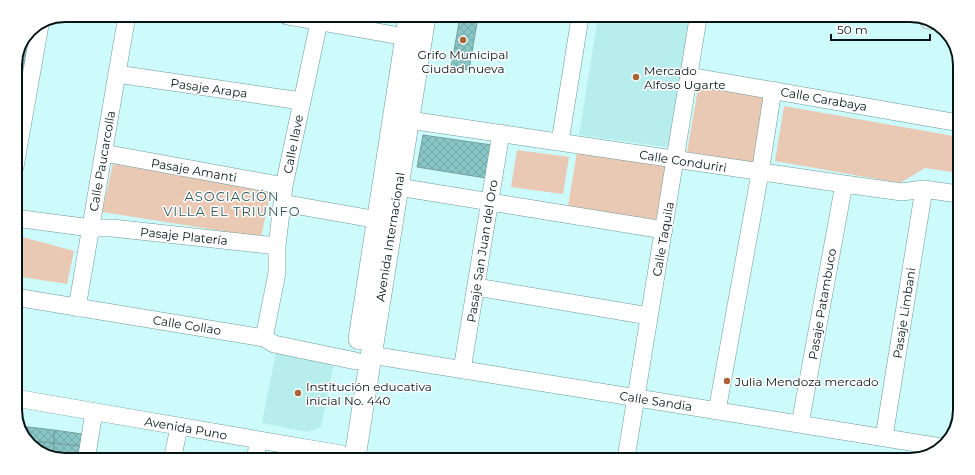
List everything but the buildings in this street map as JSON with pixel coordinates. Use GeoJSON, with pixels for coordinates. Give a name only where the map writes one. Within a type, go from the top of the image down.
{"type":"FeatureCollection","features":[{"type":"Feature","properties":{"kind":"main road","name":"Avenida Internacional"},"geometry":{"type":"LineString","coordinates":[[385,221],[398,186],[424,22]]}},
{"type":"Feature","properties":{"kind":"main road","name":"Avenida Internacional"},"geometry":{"type":"LineString","coordinates":[[350,453],[385,221],[407,27]]}},
{"type":"Feature","properties":{"kind":"street","name":"Calle Paucarcolla"},"geometry":{"type":"LineString","coordinates":[[77,308],[126,22]]}},
{"type":"Feature","properties":{"kind":"street"},"geometry":{"type":"LineString","coordinates":[[319,22],[407,27]]}},
{"type":"Feature","properties":{"kind":"street","name":"Calle Ilave"},"geometry":{"type":"LineString","coordinates":[[264,338],[277,274],[277,246],[284,186],[319,22]]}},
{"type":"Feature","properties":{"kind":"street"},"geometry":{"type":"LineString","coordinates":[[560,142],[579,22]]}},
{"type":"Feature","properties":{"kind":"street","name":"Calle Taquila"},"geometry":{"type":"LineString","coordinates":[[627,453],[698,22]]}},
{"type":"Feature","properties":{"kind":"street"},"geometry":{"type":"LineString","coordinates":[[22,127],[39,32]]}},
{"type":"Feature","properties":{"kind":"street","name":"Pasaje Arapa"},"geometry":{"type":"LineString","coordinates":[[117,74],[301,101]]}},
{"type":"Feature","properties":{"kind":"street","name":"Calle Carabaya"},"geometry":{"type":"LineString","coordinates":[[689,76],[953,122]]}},
{"type":"Feature","properties":{"kind":"street"},"geometry":{"type":"LineString","coordinates":[[717,411],[760,173],[773,90]]}},
{"type":"Feature","properties":{"kind":"street","name":"Calle Conduriri"},"geometry":{"type":"LineString","coordinates":[[409,120],[676,159],[760,173],[902,192],[924,189],[953,193]]}},
{"type":"Feature","properties":{"kind":"street","name":"Pasaje San Juan del Oro"},"geometry":{"type":"LineString","coordinates":[[462,370],[501,133]]}},
{"type":"Feature","properties":{"kind":"street","name":"Pasaje Amanti"},"geometry":{"type":"LineString","coordinates":[[104,153],[284,186]]}},
{"type":"Feature","properties":{"kind":"street","name":"Pasaje Patambuco"},"geometry":{"type":"LineString","coordinates":[[800,424],[844,184]]}},
{"type":"Feature","properties":{"kind":"street"},"geometry":{"type":"LineString","coordinates":[[398,186],[490,203],[664,230]]}},
{"type":"Feature","properties":{"kind":"street","name":"Pasaje Limbani"},"geometry":{"type":"LineString","coordinates":[[884,437],[924,189]]}},
{"type":"Feature","properties":{"kind":"street"},"geometry":{"type":"LineString","coordinates":[[282,203],[385,221]]}},
{"type":"Feature","properties":{"kind":"street","name":"Pasaje Platería"},"geometry":{"type":"LineString","coordinates":[[22,219],[91,228],[112,228],[277,246]]}},
{"type":"Feature","properties":{"kind":"street"},"geometry":{"type":"LineString","coordinates":[[476,287],[650,316]]}},
{"type":"Feature","properties":{"kind":"street","name":"Calle Collao"},"geometry":{"type":"LineString","coordinates":[[22,298],[264,338],[274,344],[364,358]]}},
{"type":"Feature","properties":{"kind":"street","name":"Calle Sandia"},"geometry":{"type":"LineString","coordinates":[[364,358],[462,370],[934,446]]}},
{"type":"Feature","properties":{"kind":"street","name":"Avenida Puno"},"geometry":{"type":"LineString","coordinates":[[22,399],[179,427],[257,449],[310,453]]}},
{"type":"Feature","properties":{"kind":"street"},"geometry":{"type":"LineString","coordinates":[[87,453],[94,412]]}},
{"type":"Feature","properties":{"kind":"street"},"geometry":{"type":"LineString","coordinates":[[174,453],[179,427]]}},
{"type":"Feature","properties":{"kind":"shaded area","name":"Mercado Alfoso Ugarte"},"geometry":{"type":"Polygon","coordinates":[[[597,22],[693,22],[672,148],[579,135],[597,22]]]}},
{"type":"Feature","properties":{"kind":"shaded area"},"geometry":{"type":"Polygon","coordinates":[[[699,83],[768,95],[755,165],[687,152],[699,83]]]}},
{"type":"Feature","properties":{"kind":"shaded area"},"geometry":{"type":"Polygon","coordinates":[[[784,106],[953,136],[953,172],[925,168],[900,183],[775,161],[784,106]]]}},
{"type":"Feature","properties":{"kind":"shaded area"},"geometry":{"type":"Polygon","coordinates":[[[517,150],[569,157],[563,194],[511,187],[517,150]]]}},
{"type":"Feature","properties":{"kind":"shaded area"},"geometry":{"type":"Polygon","coordinates":[[[577,152],[669,166],[659,222],[568,206],[577,152]]]}},
{"type":"Feature","properties":{"kind":"shaded area"},"geometry":{"type":"Polygon","coordinates":[[[113,164],[271,190],[261,237],[102,212],[113,164]]]}},
{"type":"Feature","properties":{"kind":"shaded area"},"geometry":{"type":"Polygon","coordinates":[[[22,237],[74,251],[67,284],[22,277],[22,237]]]}},
{"type":"Feature","properties":{"kind":"shaded area","name":"Institución educativa inicial No. 440"},"geometry":{"type":"Polygon","coordinates":[[[276,351],[334,363],[321,427],[308,432],[262,423],[276,351]]]}},
{"type":"Feature","properties":{"kind":"place","name":"Grifo Municipal Ciudad nueva"},"geometry":{"type":"Point","coordinates":[463,40]}},
{"type":"Feature","properties":{"kind":"place","name":"Mercado Alfoso Ugarte"},"geometry":{"type":"Point","coordinates":[636,77]}},
{"type":"Feature","properties":{"kind":"place","name":"Julia Mendoza mercado"},"geometry":{"type":"Point","coordinates":[727,381]}},
{"type":"Feature","properties":{"kind":"place","name":"Institución educativa inicial No. 440"},"geometry":{"type":"Point","coordinates":[298,393]}},
{"type":"Feature","properties":{"kind":"district","name":"ASOCIACIÓN VILLA EL TRIUNFO"},"geometry":{"type":"Point","coordinates":[232,204]}}]}
